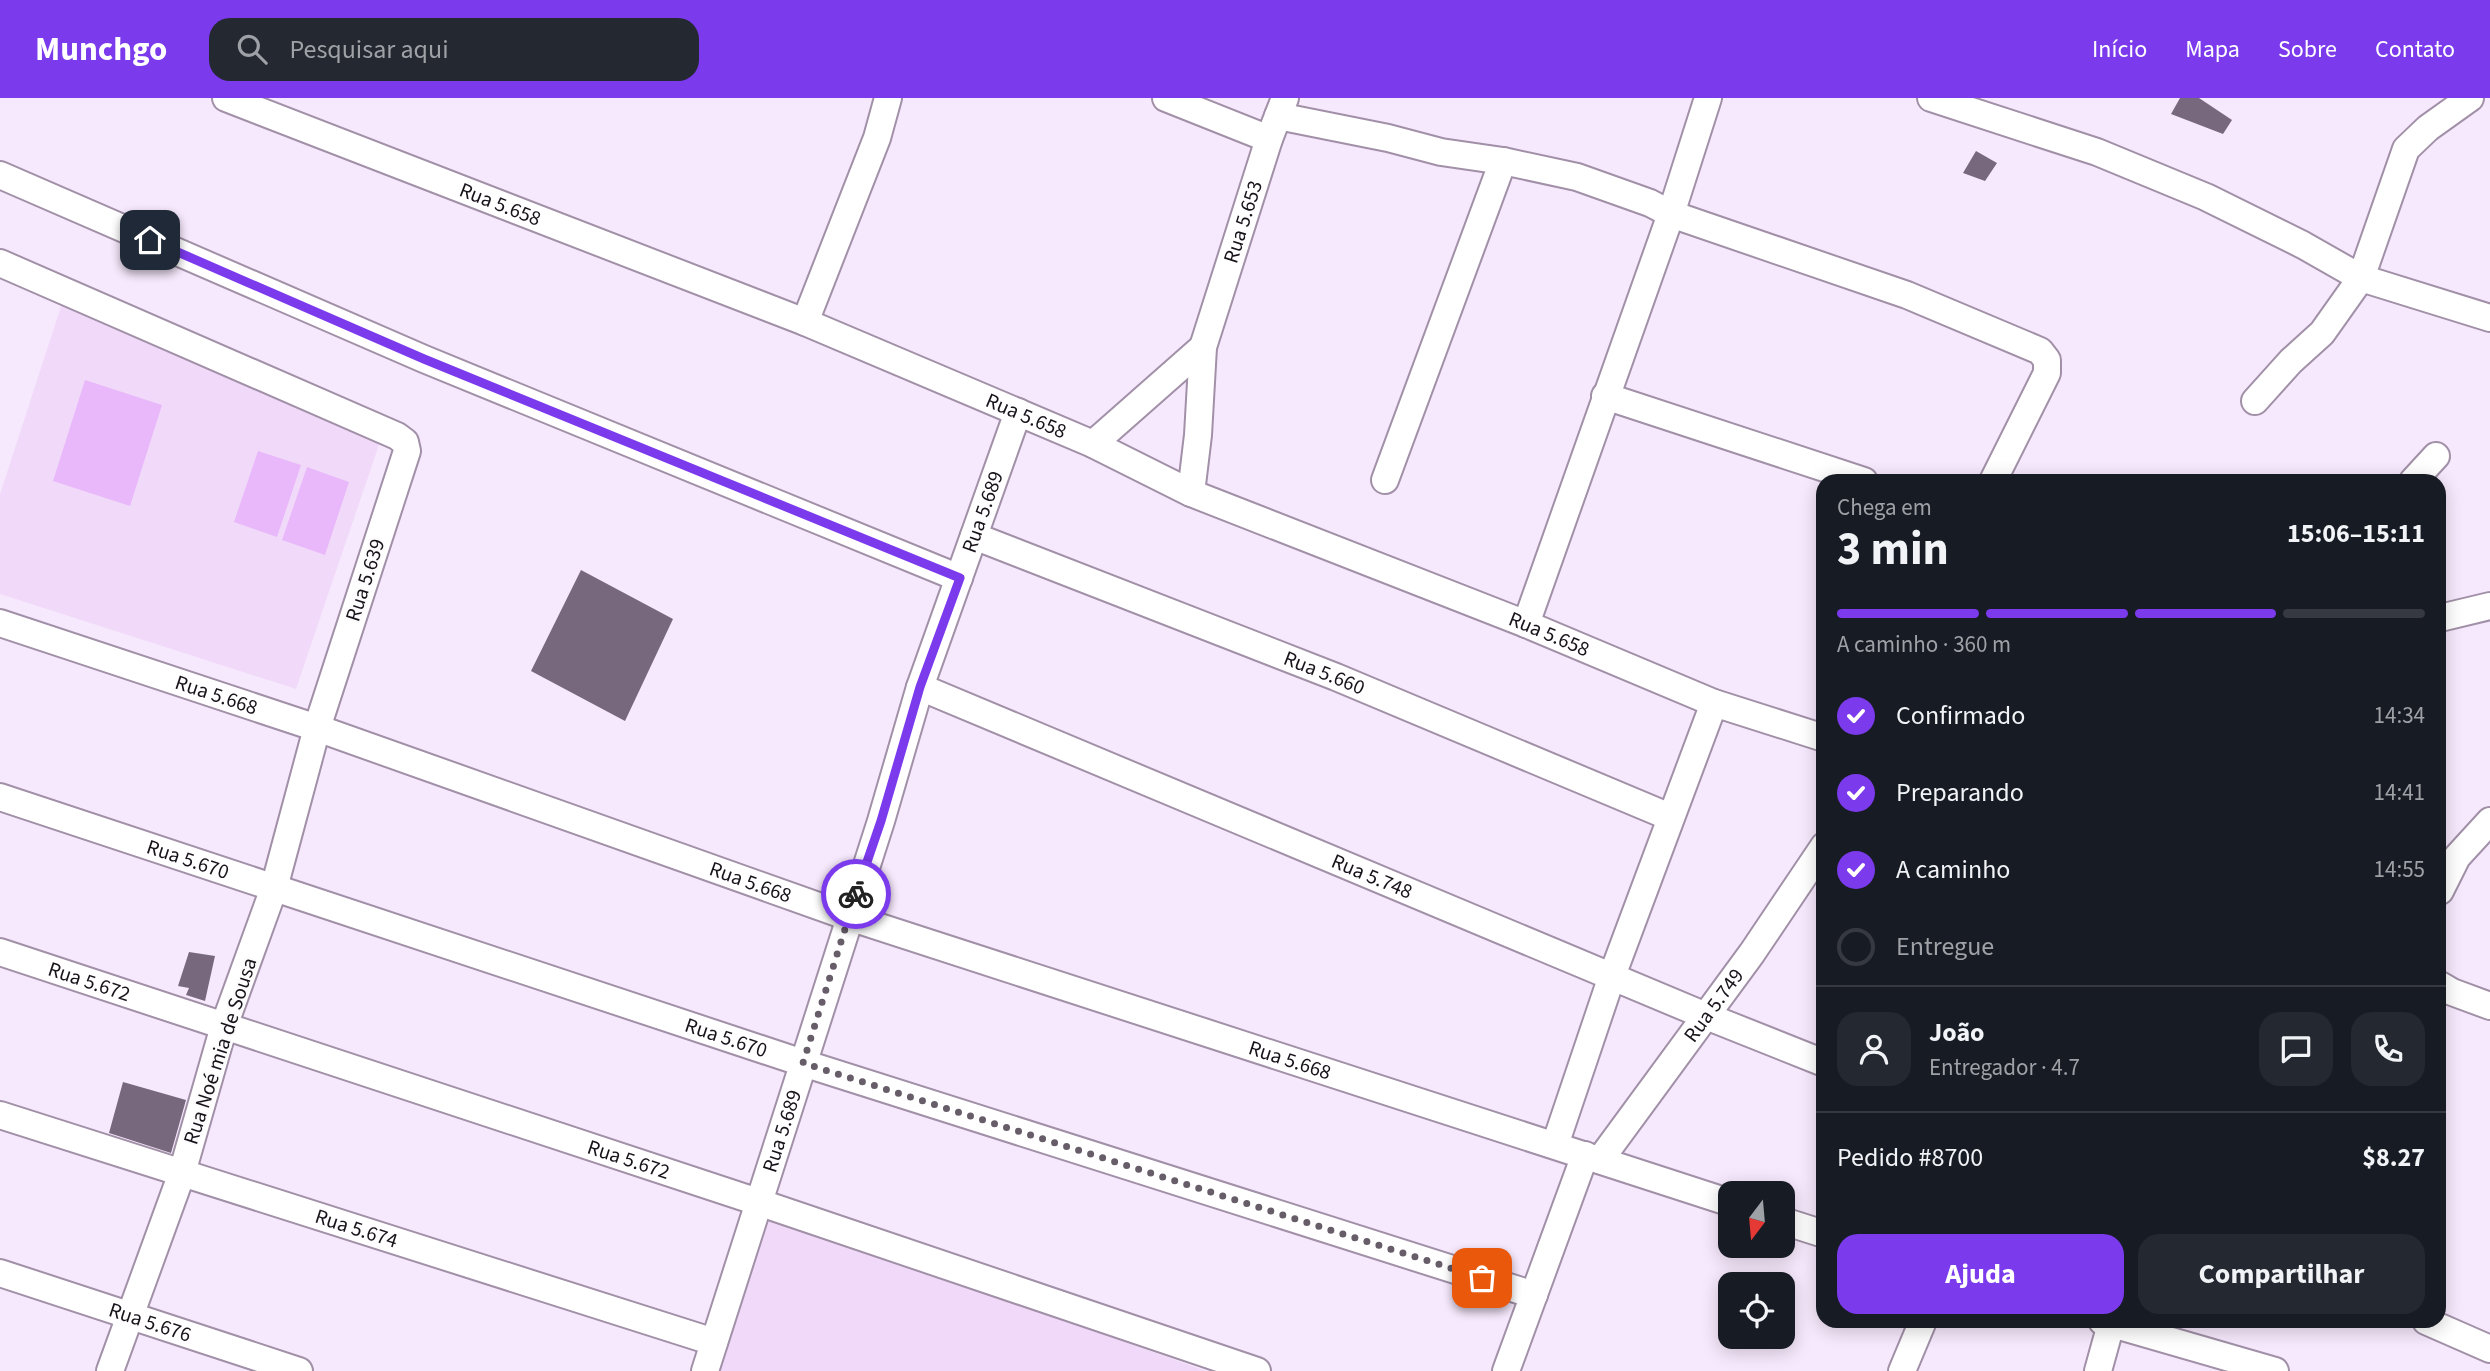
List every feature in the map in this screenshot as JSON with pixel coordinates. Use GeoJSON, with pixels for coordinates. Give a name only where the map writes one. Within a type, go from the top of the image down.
{"type":"FeatureCollection","features":[{"type":"Feature","properties":{"kind":"street","name":"Rua 5.658"},"geometry":{"type":"LineString","coordinates":[[226,98],[805,322],[1093,444],[1191,493],[1526,624],[1714,703],[1816,735]]}},
{"type":"Feature","properties":{"kind":"street"},"geometry":{"type":"LineString","coordinates":[[1166,98],[1388,138],[1441,152],[1503,160],[1577,177],[1650,203],[1671,214],[1907,295],[2040,351],[2047,360],[2047,373],[1996,474]]}},
{"type":"Feature","properties":{"kind":"street"},"geometry":{"type":"LineString","coordinates":[[1526,624],[1671,214],[1708,98]]}},
{"type":"Feature","properties":{"kind":"street"},"geometry":{"type":"LineString","coordinates":[[1930,98],[2097,152],[2206,197],[2303,245],[2361,278],[2490,317]]}},
{"type":"Feature","properties":{"kind":"street"},"geometry":{"type":"LineString","coordinates":[[2255,401],[2291,361],[2322,333],[2361,278],[2406,149],[2427,128],[2470,98]]}},
{"type":"Feature","properties":{"kind":"street"},"geometry":{"type":"LineString","coordinates":[[805,322],[877,138],[888,100]]}},
{"type":"Feature","properties":{"kind":"street","name":"Rua 5.653"},"geometry":{"type":"LineString","coordinates":[[1191,493],[1198,435],[1203,347],[1277,118]]}},
{"type":"Feature","properties":{"kind":"street"},"geometry":{"type":"LineString","coordinates":[[1385,480],[1503,160]]}},
{"type":"Feature","properties":{"kind":"street"},"geometry":{"type":"LineString","coordinates":[[0,175],[424,359],[960,578]]}},
{"type":"Feature","properties":{"kind":"street","name":"Rua 5.639"},"geometry":{"type":"LineString","coordinates":[[3,273],[397,436],[405,442],[407,451],[317,728]]}},
{"type":"Feature","properties":{"kind":"street"},"geometry":{"type":"LineString","coordinates":[[1093,444],[1203,347]]}},
{"type":"Feature","properties":{"kind":"street"},"geometry":{"type":"LineString","coordinates":[[1605,396],[1843,474]]}},
{"type":"Feature","properties":{"kind":"street","name":"Rua 5.689"},"geometry":{"type":"LineString","coordinates":[[705,1371],[881,821],[920,687],[1018,412]]}},
{"type":"Feature","properties":{"kind":"street"},"geometry":{"type":"LineString","coordinates":[[2419,474],[2436,456]]}},
{"type":"Feature","properties":{"kind":"street","name":"Rua 5.660"},"geometry":{"type":"LineString","coordinates":[[974,536],[1336,677],[1670,817]]}},
{"type":"Feature","properties":{"kind":"street"},"geometry":{"type":"LineString","coordinates":[[2446,617],[2490,606]]}},
{"type":"Feature","properties":{"kind":"street","name":"Rua 5.668"},"geometry":{"type":"LineString","coordinates":[[0,623],[317,728],[849,917],[1592,1157]]}},
{"type":"Feature","properties":{"kind":"street","name":"Rua 5.748"},"geometry":{"type":"LineString","coordinates":[[920,687],[1816,1060]]}},
{"type":"Feature","properties":{"kind":"street"},"geometry":{"type":"LineString","coordinates":[[1555,1145],[1612,976],[1714,703]]}},
{"type":"Feature","properties":{"kind":"street","name":"Rua Noé mia de Sousa"},"geometry":{"type":"LineString","coordinates":[[110,1371],[182,1172],[225,1026],[274,888],[317,728]]}},
{"type":"Feature","properties":{"kind":"street","name":"Rua 5.670"},"geometry":{"type":"LineString","coordinates":[[0,797],[803,1063],[1534,1295]]}},
{"type":"Feature","properties":{"kind":"street"},"geometry":{"type":"LineString","coordinates":[[2446,879],[2457,857],[2490,821]]}},
{"type":"Feature","properties":{"kind":"street","name":"Rua 5.749"},"geometry":{"type":"LineString","coordinates":[[1506,1371],[1534,1295],[1592,1157],[1706,1016],[1816,861]]}},
{"type":"Feature","properties":{"kind":"street","name":"Rua 5.672"},"geometry":{"type":"LineString","coordinates":[[0,952],[758,1202],[1257,1371]]}},
{"type":"Feature","properties":{"kind":"street"},"geometry":{"type":"LineString","coordinates":[[2446,988],[2490,1006]]}},
{"type":"Feature","properties":{"kind":"street","name":"Rua 5.674"},"geometry":{"type":"LineString","coordinates":[[0,1115],[715,1342]]}},
{"type":"Feature","properties":{"kind":"street"},"geometry":{"type":"LineString","coordinates":[[1592,1157],[1718,1199]]}},
{"type":"Feature","properties":{"kind":"street"},"geometry":{"type":"LineString","coordinates":[[1796,1225],[1816,1231]]}},
{"type":"Feature","properties":{"kind":"street","name":"Rua 5.676"},"geometry":{"type":"LineString","coordinates":[[0,1273],[299,1371]]}},
{"type":"Feature","properties":{"kind":"street"},"geometry":{"type":"LineString","coordinates":[[1902,1371],[1920,1328]]}},
{"type":"Feature","properties":{"kind":"street"},"geometry":{"type":"LineString","coordinates":[[2098,1371],[2105,1328]]}},
{"type":"Feature","properties":{"kind":"street"},"geometry":{"type":"LineString","coordinates":[[2124,1328],[2274,1371]]}},
{"type":"Feature","properties":{"kind":"street"},"geometry":{"type":"LineString","coordinates":[[2442,1328],[2490,1349]]}},
{"type":"Feature","properties":{"kind":"shaded area"},"geometry":{"type":"Polygon","coordinates":[[[63,300],[382,436],[296,689],[0,594],[0,494],[63,300]]]}},
{"type":"Feature","properties":{"kind":"shaded area"},"geometry":{"type":"Polygon","coordinates":[[[85,380],[162,405],[130,506],[53,481],[85,380]]]}},
{"type":"Feature","properties":{"kind":"shaded area"},"geometry":{"type":"Polygon","coordinates":[[[258,451],[301,465],[277,537],[234,522],[258,451]]]}},
{"type":"Feature","properties":{"kind":"shaded area"},"geometry":{"type":"Polygon","coordinates":[[[307,467],[349,482],[325,555],[282,540],[307,467]]]}},
{"type":"Feature","properties":{"kind":"shaded area"},"geometry":{"type":"Polygon","coordinates":[[[765,1213],[1206,1371],[714,1371],[765,1213]]]}},
{"type":"Feature","properties":{"kind":"building"},"geometry":{"type":"Polygon","coordinates":[[[2180,98],[2199,98],[2232,120],[2223,134],[2171,114],[2180,98]]]}},
{"type":"Feature","properties":{"kind":"building"},"geometry":{"type":"Polygon","coordinates":[[[1976,151],[1997,163],[1985,181],[1963,173],[1976,151]]]}},
{"type":"Feature","properties":{"kind":"building"},"geometry":{"type":"Polygon","coordinates":[[[581,570],[673,619],[625,721],[531,671],[581,570]]]}},
{"type":"Feature","properties":{"kind":"building"},"geometry":{"type":"Polygon","coordinates":[[[189,952],[215,956],[205,1001],[186,995],[189,988],[178,986],[189,952]]]}},
{"type":"Feature","properties":{"kind":"building"},"geometry":{"type":"Polygon","coordinates":[[[123,1082],[186,1100],[171,1153],[109,1133],[123,1082]]]}},
{"type":"Feature","properties":{"kind":"way so far"},"geometry":{"type":"LineString","coordinates":[[856,894],[803,1063],[1482,1278]]}},
{"type":"Feature","properties":{"kind":"route"},"geometry":{"type":"LineString","coordinates":[[150,240],[424,359],[960,578],[920,687],[881,821],[856,894]]}}]}
